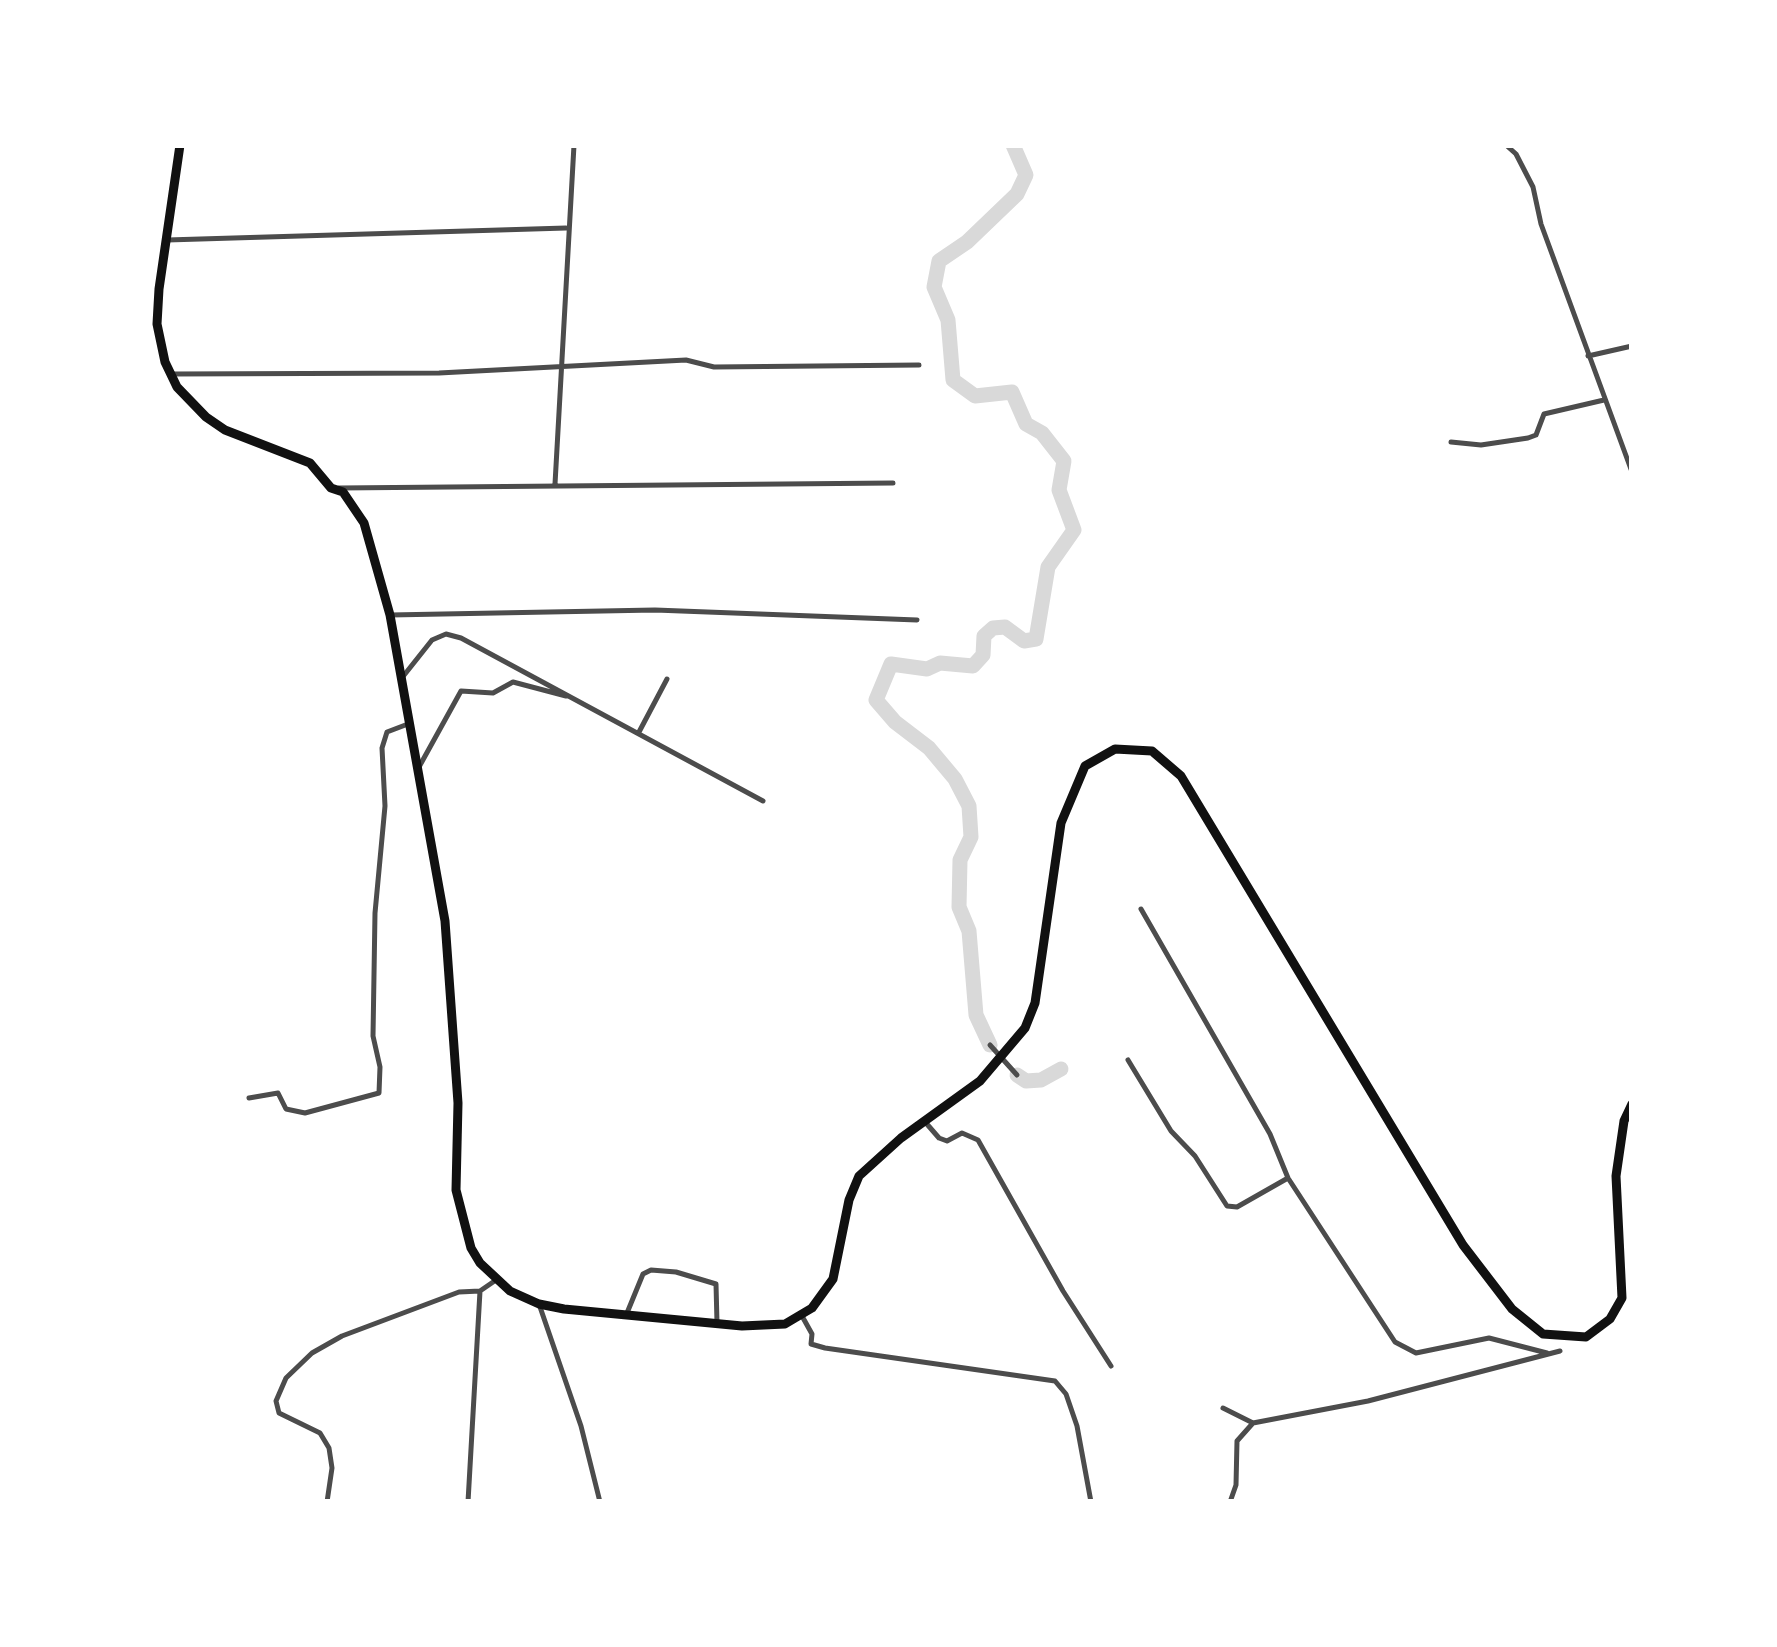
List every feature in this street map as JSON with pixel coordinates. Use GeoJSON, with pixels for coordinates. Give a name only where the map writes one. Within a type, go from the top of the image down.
{"type":"FeatureCollection","features":[{"type":"Feature","properties":{"kind":"highway"},"geometry":{"type":"LineString","coordinates":[[180,145],[157,324],[170,374],[206,417],[225,430],[310,463],[331,488],[343,492],[364,522],[390,615],[445,922],[458,1103],[456,1190],[471,1248],[496,1280],[539,1304],[760,1327],[785,1324],[824,1296],[834,1279],[858,1176],[980,1082],[1025,1028],[1035,1002],[1061,823],[1072,793],[1096,757],[1136,748],[1168,761],[1181,776],[1463,1245],[1512,1309],[1543,1334],[1586,1338],[1610,1320],[1622,1298],[1616,1176],[1624,1121],[1632,1104]]}},
{"type":"Feature","properties":{"kind":"street"},"geometry":{"type":"LineString","coordinates":[[555,484],[566,228],[574,145]]}},
{"type":"Feature","properties":{"kind":"street"},"geometry":{"type":"LineString","coordinates":[[1506,145],[1516,154],[1533,187],[1541,224],[1632,472]]}},
{"type":"Feature","properties":{"kind":"street"},"geometry":{"type":"LineString","coordinates":[[167,240],[566,228]]}},
{"type":"Feature","properties":{"kind":"street"},"geometry":{"type":"LineString","coordinates":[[1588,356],[1632,346]]}},
{"type":"Feature","properties":{"kind":"street"},"geometry":{"type":"LineString","coordinates":[[170,374],[342,375],[686,360],[714,367],[919,365]]}},
{"type":"Feature","properties":{"kind":"street"},"geometry":{"type":"LineString","coordinates":[[1451,442],[1481,445],[1528,438],[1537,432],[1544,414],[1604,400]]}},
{"type":"Feature","properties":{"kind":"street"},"geometry":{"type":"LineString","coordinates":[[331,488],[893,483]]}},
{"type":"Feature","properties":{"kind":"street"},"geometry":{"type":"LineString","coordinates":[[390,615],[656,610],[917,620]]}},
{"type":"Feature","properties":{"kind":"street"},"geometry":{"type":"LineString","coordinates":[[400,682],[432,640],[446,634],[489,651],[763,801]]}},
{"type":"Feature","properties":{"kind":"street"},"geometry":{"type":"LineString","coordinates":[[639,732],[668,679]]}},
{"type":"Feature","properties":{"kind":"street"},"geometry":{"type":"LineString","coordinates":[[417,770],[462,691],[493,693],[513,682],[578,699]]}},
{"type":"Feature","properties":{"kind":"street"},"geometry":{"type":"LineString","coordinates":[[249,1098],[278,1093],[286,1109],[306,1113],[379,1093],[380,1067],[374,1036],[375,914],[385,806],[382,748],[387,732],[408,724]]}},
{"type":"Feature","properties":{"kind":"street"},"geometry":{"type":"LineString","coordinates":[[1141,909],[1270,1134],[1288,1178],[1402,1349],[1416,1352],[1489,1338],[1547,1353]]}},
{"type":"Feature","properties":{"kind":"street"},"geometry":{"type":"LineString","coordinates":[[990,1045],[1017,1075]]}},
{"type":"Feature","properties":{"kind":"street"},"geometry":{"type":"LineString","coordinates":[[1128,1060],[1175,1137],[1191,1150],[1228,1206],[1237,1207],[1288,1178]]}},
{"type":"Feature","properties":{"kind":"street"},"geometry":{"type":"LineString","coordinates":[[925,1122],[939,1138],[946,1140],[962,1132],[978,1140],[1063,1292],[1111,1366]]}},
{"type":"Feature","properties":{"kind":"street"},"geometry":{"type":"LineString","coordinates":[[627,1316],[643,1274],[664,1270],[716,1284],[718,1324]]}},
{"type":"Feature","properties":{"kind":"street"},"geometry":{"type":"LineString","coordinates":[[327,1502],[332,1468],[325,1438],[314,1429],[282,1417],[276,1408],[286,1378],[312,1353],[342,1336],[459,1292],[480,1291],[496,1280]]}},
{"type":"Feature","properties":{"kind":"street"},"geometry":{"type":"LineString","coordinates":[[468,1502],[480,1291]]}},
{"type":"Feature","properties":{"kind":"street"},"geometry":{"type":"LineString","coordinates":[[539,1304],[581,1426],[600,1502]]}},
{"type":"Feature","properties":{"kind":"street"},"geometry":{"type":"LineString","coordinates":[[801,1314],[812,1334],[811,1344],[824,1348],[1055,1381],[1066,1394],[1078,1426],[1091,1502]]}},
{"type":"Feature","properties":{"kind":"street"},"geometry":{"type":"LineString","coordinates":[[1223,1408],[1253,1423],[1368,1401],[1560,1351]]}},
{"type":"Feature","properties":{"kind":"street"},"geometry":{"type":"LineString","coordinates":[[1230,1502],[1236,1486],[1237,1441],[1253,1423]]}},
{"type":"Feature","properties":{"kind":"waterway"},"geometry":{"type":"LineString","coordinates":[[990,1045],[976,1015],[969,931],[959,907],[960,860],[971,837],[969,806],[955,779],[929,748],[895,722],[876,700],[891,664],[927,669],[940,663],[973,666],[983,655],[984,636],[993,628],[1005,627],[1024,641],[1036,639],[1048,567],[1074,530],[1059,490],[1064,461],[1042,433],[1026,424],[1012,392],[975,396],[953,380],[948,320],[934,287],[939,261],[967,242],[1017,194],[1026,175],[1013,145]]}},
{"type":"Feature","properties":{"kind":"waterway"},"geometry":{"type":"LineString","coordinates":[[1017,1075],[1026,1081],[1041,1080],[1061,1069]]}}]}
